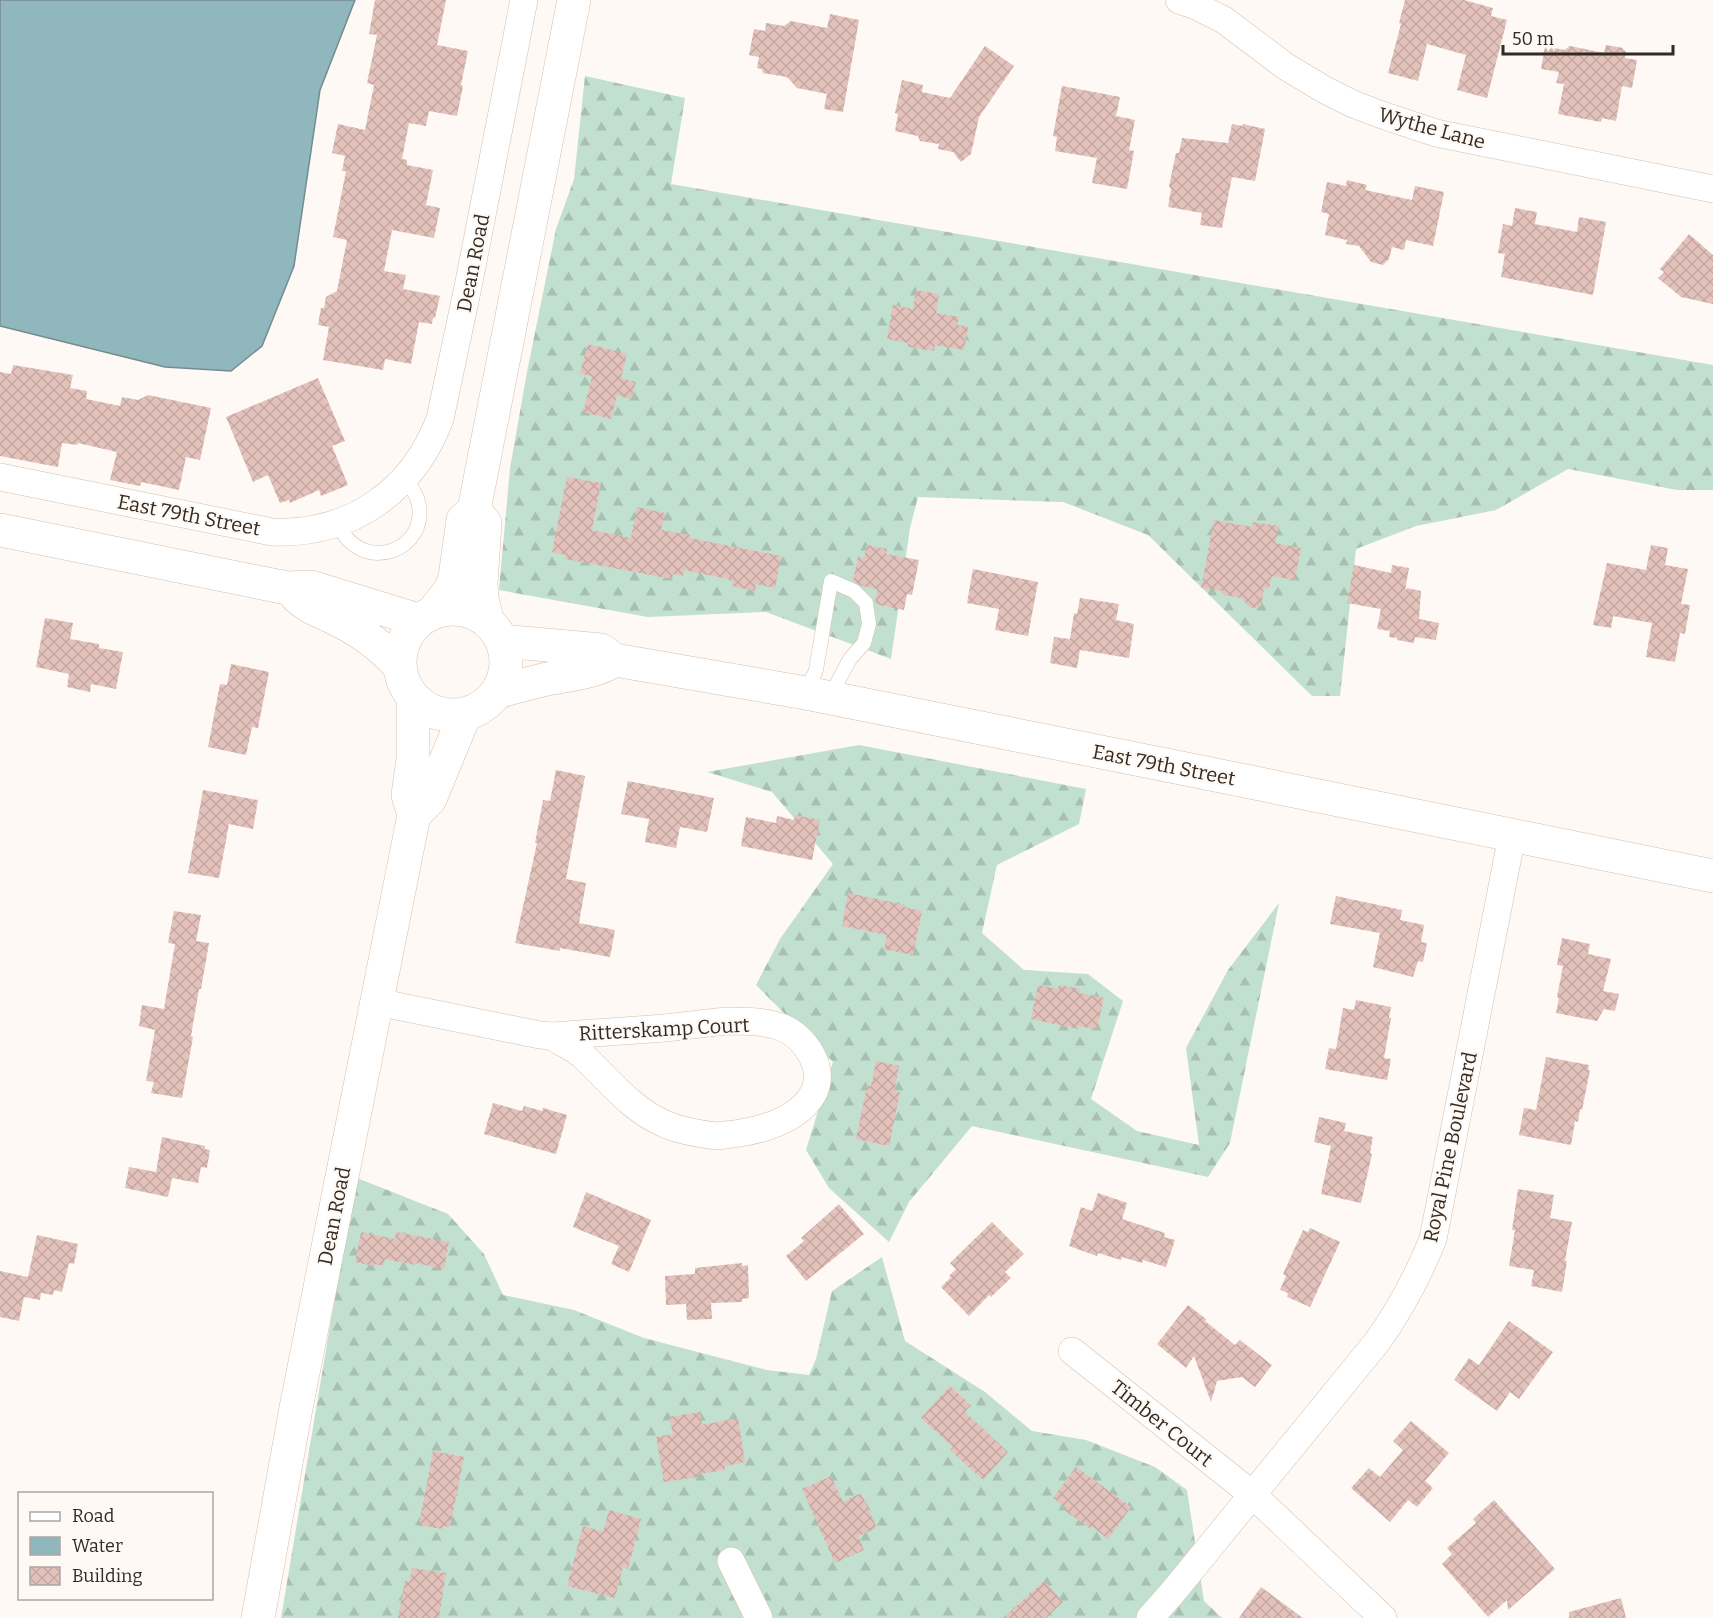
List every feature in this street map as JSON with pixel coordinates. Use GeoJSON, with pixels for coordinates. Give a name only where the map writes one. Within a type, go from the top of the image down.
{"type":"FeatureCollection","features":[{"type":"Feature","properties":{"kind":"street","name":"Dean Road"},"geometry":{"type":"LineString","coordinates":[[374,504],[388,495],[415,465],[434,433],[442,410],[524,0]]}},
{"type":"Feature","properties":{"kind":"street"},"geometry":{"type":"LineString","coordinates":[[399,666],[405,640],[451,589],[457,569],[464,520],[474,510],[574,0]]}},
{"type":"Feature","properties":{"kind":"street","name":"Wythe Lane"},"geometry":{"type":"LineString","coordinates":[[1179,0],[1224,20],[1285,66],[1325,90],[1382,115],[1436,133],[1713,189]]}},
{"type":"Feature","properties":{"kind":"street","name":"East 79th Street"},"geometry":{"type":"LineString","coordinates":[[0,477],[272,532],[303,532],[338,523],[374,504]]}},
{"type":"Feature","properties":{"kind":"street"},"geometry":{"type":"LineString","coordinates":[[287,588],[308,607],[330,616],[386,650],[399,666],[404,683],[413,698],[432,711],[444,715],[465,714],[479,709],[498,692],[506,673],[506,651],[495,632],[482,599],[484,523],[474,510]]}},
{"type":"Feature","properties":{"kind":"street"},"geometry":{"type":"LineString","coordinates":[[0,530],[287,588],[311,587],[425,617],[455,609],[467,611],[478,615],[495,632]]}},
{"type":"Feature","properties":{"kind":"street","name":"East 79th Street"},"geometry":{"type":"LineString","coordinates":[[495,632],[601,650],[615,660],[819,696],[1713,876]]}},
{"type":"Feature","properties":{"kind":"street"},"geometry":{"type":"LineString","coordinates":[[498,692],[604,667],[615,660]]}},
{"type":"Feature","properties":{"kind":"street","name":"Dean Road"},"geometry":{"type":"LineString","coordinates":[[258,1618],[296,1408],[414,814],[408,795],[413,759],[413,698]]}},
{"type":"Feature","properties":{"kind":"street","name":"Dean Road"},"geometry":{"type":"LineString","coordinates":[[414,814],[430,799],[465,714]]}},
{"type":"Feature","properties":{"kind":"street","name":"Royal Pine Boulevard"},"geometry":{"type":"LineString","coordinates":[[1150,1618],[1377,1342],[1401,1305],[1425,1258],[1432,1239],[1512,836]]}},
{"type":"Feature","properties":{"kind":"street","name":"Ritterskamp Court"},"geometry":{"type":"LineString","coordinates":[[377,1002],[552,1036],[726,1021],[781,1027],[802,1042],[814,1058],[818,1080],[809,1099],[795,1113],[778,1122],[764,1128],[717,1136],[697,1133],[667,1125],[640,1111],[581,1054],[552,1036]]}},
{"type":"Feature","properties":{"kind":"street","name":"Timber Court"},"geometry":{"type":"LineString","coordinates":[[1072,1351],[1252,1496],[1383,1618]]}},
{"type":"Feature","properties":{"kind":"street"},"geometry":{"type":"LineString","coordinates":[[731,1561],[759,1618]]}},
{"type":"Feature","properties":{"kind":"lane"},"geometry":{"type":"LineString","coordinates":[[338,523],[342,533],[357,548],[363,550],[375,553],[391,552],[405,544],[414,532],[419,510],[415,492],[404,479]]}},
{"type":"Feature","properties":{"kind":"lane"},"geometry":{"type":"LineString","coordinates":[[831,581],[854,591],[866,603],[869,624],[864,643],[849,659],[836,685],[819,696],[816,670],[831,581]]}},
{"type":"Feature","properties":{"kind":"green space"},"geometry":{"type":"Polygon","coordinates":[[[585,76],[685,98],[671,184],[1713,365],[1713,490],[1677,490],[1568,469],[1496,510],[1416,526],[1356,549],[1340,696],[1312,696],[1148,535],[1063,502],[918,497],[910,528],[891,659],[766,612],[648,617],[499,590],[510,468],[556,229],[574,179],[585,76]]]}},
{"type":"Feature","properties":{"kind":"green space"},"geometry":{"type":"Polygon","coordinates":[[[859,745],[1086,789],[1079,824],[997,865],[982,933],[1024,970],[1088,974],[1123,1001],[1091,1099],[1137,1131],[1199,1145],[1186,1048],[1228,970],[1279,903],[1230,1143],[1208,1177],[972,1126],[909,1202],[889,1242],[829,1188],[806,1150],[833,1062],[756,985],[780,939],[833,864],[772,792],[707,772],[859,745]]]}},
{"type":"Feature","properties":{"kind":"green space"},"geometry":{"type":"Polygon","coordinates":[[[357,1178],[448,1214],[484,1254],[503,1295],[574,1310],[644,1338],[767,1370],[809,1375],[816,1359],[832,1291],[882,1257],[905,1341],[985,1392],[1032,1431],[1086,1440],[1155,1467],[1187,1490],[1204,1601],[1222,1618],[281,1618],[357,1178]]]}},
{"type":"Feature","properties":{"kind":"water"},"geometry":{"type":"Polygon","coordinates":[[[0,0],[355,0],[320,90],[294,266],[262,346],[231,371],[165,367],[0,326],[0,0]]]}},
{"type":"Feature","properties":{"kind":"building"},"geometry":{"type":"Polygon","coordinates":[[[375,0],[446,0],[437,45],[468,51],[457,116],[429,111],[426,126],[409,123],[402,159],[407,160],[407,165],[433,170],[426,205],[440,208],[434,238],[392,230],[384,271],[406,275],[403,289],[440,296],[432,324],[419,322],[411,364],[385,359],[383,370],[323,360],[329,327],[318,325],[326,297],[337,291],[347,240],[333,237],[346,171],[342,171],[345,156],[332,153],[338,124],[365,130],[374,85],[367,83],[377,35],[369,34],[375,0]]]}},
{"type":"Feature","properties":{"kind":"building"},"geometry":{"type":"Polygon","coordinates":[[[1405,0],[1464,0],[1493,8],[1491,16],[1507,20],[1487,98],[1457,90],[1466,55],[1427,44],[1418,81],[1388,73],[1405,0]]]}},
{"type":"Feature","properties":{"kind":"building"},"geometry":{"type":"Polygon","coordinates":[[[830,14],[859,20],[843,112],[824,109],[827,94],[797,88],[787,77],[763,73],[762,69],[757,68],[759,57],[749,55],[754,29],[765,31],[766,23],[784,26],[791,21],[827,28],[830,14]]]}},
{"type":"Feature","properties":{"kind":"building"},"geometry":{"type":"Polygon","coordinates":[[[1606,45],[1623,48],[1626,51],[1625,58],[1637,60],[1632,88],[1622,86],[1616,121],[1602,118],[1601,122],[1558,114],[1564,84],[1556,83],[1559,72],[1541,69],[1545,46],[1564,50],[1570,46],[1604,53],[1606,45]]]}},
{"type":"Feature","properties":{"kind":"building"},"geometry":{"type":"Polygon","coordinates":[[[985,46],[1014,66],[979,117],[971,154],[961,162],[953,152],[938,149],[939,144],[920,141],[918,136],[895,131],[898,114],[895,113],[902,80],[923,85],[922,92],[950,98],[985,46]]]}},
{"type":"Feature","properties":{"kind":"building"},"geometry":{"type":"Polygon","coordinates":[[[1062,86],[1120,97],[1116,116],[1135,120],[1129,150],[1134,151],[1127,189],[1092,183],[1097,158],[1055,151],[1057,137],[1053,136],[1062,86]]]}},
{"type":"Feature","properties":{"kind":"building"},"geometry":{"type":"Polygon","coordinates":[[[1232,124],[1265,129],[1255,181],[1232,177],[1222,228],[1200,225],[1202,213],[1168,207],[1171,189],[1169,186],[1176,153],[1179,153],[1182,138],[1228,143],[1232,124]]]}},
{"type":"Feature","properties":{"kind":"building"},"geometry":{"type":"Polygon","coordinates":[[[1347,180],[1367,185],[1365,190],[1412,200],[1415,186],[1444,192],[1433,246],[1406,240],[1404,250],[1392,247],[1389,259],[1383,265],[1371,262],[1359,246],[1346,244],[1347,240],[1325,235],[1329,214],[1321,212],[1327,182],[1346,186],[1347,180]]]}},
{"type":"Feature","properties":{"kind":"building"},"geometry":{"type":"Polygon","coordinates":[[[1515,208],[1537,212],[1535,224],[1577,232],[1579,217],[1606,222],[1593,295],[1501,277],[1505,254],[1498,253],[1503,224],[1512,226],[1515,208]]]}},
{"type":"Feature","properties":{"kind":"building"},"geometry":{"type":"Polygon","coordinates":[[[1689,234],[1713,255],[1713,304],[1681,297],[1658,278],[1664,272],[1660,269],[1689,234]]]}},
{"type":"Feature","properties":{"kind":"building"},"geometry":{"type":"Polygon","coordinates":[[[916,290],[939,294],[936,313],[959,317],[957,325],[968,327],[964,350],[935,345],[934,351],[908,347],[908,343],[887,339],[893,305],[913,309],[916,290]]]}},
{"type":"Feature","properties":{"kind":"building"},"geometry":{"type":"Polygon","coordinates":[[[588,344],[627,354],[621,378],[636,382],[631,399],[617,395],[611,419],[583,412],[592,377],[580,373],[588,344]]]}},
{"type":"Feature","properties":{"kind":"building"},"geometry":{"type":"Polygon","coordinates":[[[13,365],[73,375],[70,388],[87,391],[86,399],[120,406],[122,397],[138,400],[148,395],[211,408],[200,460],[186,457],[179,490],[141,482],[140,486],[110,480],[117,452],[78,443],[77,445],[62,443],[58,467],[0,456],[0,372],[11,374],[13,365]]]}},
{"type":"Feature","properties":{"kind":"building"},"geometry":{"type":"Polygon","coordinates":[[[318,378],[345,441],[332,446],[348,485],[321,496],[319,490],[290,503],[289,500],[280,503],[268,475],[253,482],[226,417],[318,378]]]}},
{"type":"Feature","properties":{"kind":"building"},"geometry":{"type":"Polygon","coordinates":[[[567,477],[601,483],[592,530],[631,538],[637,507],[665,513],[661,530],[781,556],[775,588],[756,584],[755,591],[732,586],[733,580],[684,570],[683,576],[673,574],[672,579],[565,559],[566,555],[552,552],[567,477]]]}},
{"type":"Feature","properties":{"kind":"building"},"geometry":{"type":"Polygon","coordinates":[[[1214,520],[1252,527],[1253,522],[1279,526],[1275,543],[1301,548],[1295,580],[1272,576],[1269,589],[1264,588],[1261,606],[1253,608],[1241,598],[1221,594],[1222,591],[1201,588],[1214,520]]]}},
{"type":"Feature","properties":{"kind":"building"},"geometry":{"type":"Polygon","coordinates":[[[867,545],[887,549],[886,554],[919,560],[912,595],[907,594],[904,610],[875,604],[877,589],[862,586],[853,581],[858,557],[864,558],[867,545]]]}},
{"type":"Feature","properties":{"kind":"building"},"geometry":{"type":"Polygon","coordinates":[[[1651,545],[1668,548],[1665,565],[1688,569],[1681,604],[1690,605],[1685,634],[1680,633],[1675,662],[1646,657],[1652,623],[1613,616],[1611,628],[1593,625],[1607,563],[1646,570],[1651,545]]]}},
{"type":"Feature","properties":{"kind":"building"},"geometry":{"type":"Polygon","coordinates":[[[1354,565],[1391,573],[1392,565],[1409,568],[1405,591],[1407,588],[1421,591],[1419,619],[1439,623],[1436,640],[1415,637],[1414,643],[1389,637],[1390,631],[1377,629],[1381,609],[1347,603],[1354,565]]]}},
{"type":"Feature","properties":{"kind":"building"},"geometry":{"type":"Polygon","coordinates":[[[973,569],[1038,582],[1028,636],[995,630],[999,609],[967,603],[973,569]]]}},
{"type":"Feature","properties":{"kind":"building"},"geometry":{"type":"Polygon","coordinates":[[[1080,598],[1119,604],[1116,620],[1134,624],[1129,658],[1080,650],[1077,668],[1050,663],[1054,637],[1070,639],[1074,613],[1077,614],[1080,598]]]}},
{"type":"Feature","properties":{"kind":"building"},"geometry":{"type":"Polygon","coordinates":[[[45,618],[73,623],[70,639],[99,644],[99,648],[123,652],[116,689],[91,684],[90,692],[67,687],[69,674],[36,667],[45,618]]]}},
{"type":"Feature","properties":{"kind":"building"},"geometry":{"type":"Polygon","coordinates":[[[231,664],[269,672],[258,728],[252,727],[246,755],[208,747],[220,684],[227,685],[231,664]]]}},
{"type":"Feature","properties":{"kind":"building"},"geometry":{"type":"Polygon","coordinates":[[[556,770],[585,776],[566,879],[586,883],[579,923],[615,930],[610,957],[515,943],[537,843],[535,843],[543,800],[550,801],[556,770]]]}},
{"type":"Feature","properties":{"kind":"building"},"geometry":{"type":"Polygon","coordinates":[[[628,781],[714,798],[707,832],[680,827],[676,848],[645,842],[649,819],[621,814],[628,781]]]}},
{"type":"Feature","properties":{"kind":"building"},"geometry":{"type":"Polygon","coordinates":[[[203,790],[258,800],[253,829],[229,824],[219,878],[188,873],[203,790]]]}},
{"type":"Feature","properties":{"kind":"building"},"geometry":{"type":"Polygon","coordinates":[[[795,815],[820,820],[812,860],[741,846],[746,817],[776,823],[777,816],[794,820],[795,815]]]}},
{"type":"Feature","properties":{"kind":"building"},"geometry":{"type":"Polygon","coordinates":[[[848,893],[905,905],[904,907],[922,911],[913,955],[884,949],[887,935],[842,926],[848,893]]]}},
{"type":"Feature","properties":{"kind":"building"},"geometry":{"type":"Polygon","coordinates":[[[1336,896],[1402,910],[1400,920],[1424,925],[1421,942],[1427,943],[1423,962],[1418,961],[1413,977],[1373,967],[1380,933],[1330,924],[1336,896]]]}},
{"type":"Feature","properties":{"kind":"building"},"geometry":{"type":"Polygon","coordinates":[[[174,911],[201,915],[196,941],[209,943],[201,989],[199,989],[182,1098],[151,1093],[154,1082],[146,1081],[155,1030],[139,1026],[142,1005],[164,1009],[175,944],[168,943],[174,911]]]}},
{"type":"Feature","properties":{"kind":"building"},"geometry":{"type":"Polygon","coordinates":[[[1562,938],[1590,944],[1588,954],[1611,959],[1603,991],[1619,994],[1615,1011],[1604,1009],[1597,1021],[1556,1013],[1563,966],[1557,965],[1562,938]]]}},
{"type":"Feature","properties":{"kind":"building"},"geometry":{"type":"Polygon","coordinates":[[[1038,985],[1058,989],[1059,985],[1080,989],[1080,993],[1104,998],[1097,1029],[1078,1026],[1078,1029],[1031,1019],[1038,985]]]}},
{"type":"Feature","properties":{"kind":"building"},"geometry":{"type":"Polygon","coordinates":[[[1356,1000],[1391,1007],[1384,1058],[1391,1059],[1387,1080],[1325,1069],[1329,1048],[1336,1049],[1343,1008],[1354,1010],[1356,1000]]]}},
{"type":"Feature","properties":{"kind":"building"},"geometry":{"type":"Polygon","coordinates":[[[1546,1057],[1589,1065],[1582,1110],[1580,1109],[1578,1122],[1575,1121],[1571,1145],[1519,1135],[1524,1108],[1536,1110],[1546,1057]]]}},
{"type":"Feature","properties":{"kind":"building"},"geometry":{"type":"Polygon","coordinates":[[[876,1061],[899,1066],[894,1092],[900,1092],[889,1146],[856,1139],[867,1086],[871,1086],[876,1061]]]}},
{"type":"Feature","properties":{"kind":"building"},"geometry":{"type":"Polygon","coordinates":[[[493,1103],[522,1111],[524,1106],[542,1111],[543,1108],[567,1115],[556,1154],[484,1134],[493,1103]]]}},
{"type":"Feature","properties":{"kind":"building"},"geometry":{"type":"Polygon","coordinates":[[[1319,1117],[1346,1123],[1344,1131],[1373,1137],[1370,1153],[1372,1154],[1361,1203],[1321,1194],[1331,1146],[1314,1142],[1319,1117]]]}},
{"type":"Feature","properties":{"kind":"building"},"geometry":{"type":"Polygon","coordinates":[[[162,1137],[205,1146],[205,1149],[210,1150],[207,1168],[201,1167],[198,1183],[172,1178],[168,1197],[125,1188],[129,1167],[156,1172],[162,1137]]]}},
{"type":"Feature","properties":{"kind":"building"},"geometry":{"type":"Polygon","coordinates":[[[1518,1189],[1554,1195],[1550,1218],[1572,1222],[1562,1292],[1531,1286],[1534,1270],[1509,1266],[1518,1189]]]}},
{"type":"Feature","properties":{"kind":"building"},"geometry":{"type":"Polygon","coordinates":[[[586,1192],[651,1220],[629,1272],[611,1264],[619,1246],[573,1227],[586,1192]]]}},
{"type":"Feature","properties":{"kind":"building"},"geometry":{"type":"Polygon","coordinates":[[[1098,1193],[1127,1203],[1122,1219],[1165,1233],[1164,1237],[1175,1240],[1166,1267],[1143,1260],[1142,1263],[1122,1257],[1121,1260],[1098,1253],[1097,1256],[1069,1246],[1081,1207],[1092,1211],[1098,1193]]]}},
{"type":"Feature","properties":{"kind":"building"},"geometry":{"type":"Polygon","coordinates":[[[839,1204],[864,1234],[806,1281],[786,1256],[804,1241],[801,1238],[839,1204]]]}},
{"type":"Feature","properties":{"kind":"building"},"geometry":{"type":"Polygon","coordinates":[[[992,1222],[1024,1254],[1005,1272],[1011,1278],[991,1297],[989,1295],[969,1316],[941,1287],[956,1269],[950,1263],[992,1222]]]}},
{"type":"Feature","properties":{"kind":"building"},"geometry":{"type":"Polygon","coordinates":[[[1310,1228],[1340,1242],[1310,1307],[1287,1297],[1288,1293],[1280,1290],[1286,1276],[1283,1274],[1303,1230],[1308,1232],[1310,1228]]]}},
{"type":"Feature","properties":{"kind":"building"},"geometry":{"type":"Polygon","coordinates":[[[361,1232],[395,1239],[396,1232],[449,1242],[444,1269],[385,1259],[383,1266],[355,1262],[361,1232]]]}},
{"type":"Feature","properties":{"kind":"building"},"geometry":{"type":"Polygon","coordinates":[[[37,1235],[78,1244],[74,1264],[69,1263],[62,1292],[54,1290],[53,1295],[41,1293],[40,1300],[24,1297],[19,1321],[0,1317],[0,1271],[28,1277],[37,1235]]]}},
{"type":"Feature","properties":{"kind":"building"},"geometry":{"type":"Polygon","coordinates":[[[742,1263],[742,1266],[748,1265],[749,1298],[742,1299],[742,1302],[711,1303],[712,1319],[687,1320],[686,1304],[666,1305],[665,1276],[695,1274],[695,1268],[742,1263]]]}},
{"type":"Feature","properties":{"kind":"building"},"geometry":{"type":"Polygon","coordinates":[[[1188,1305],[1235,1345],[1240,1340],[1272,1365],[1255,1387],[1242,1377],[1217,1381],[1211,1402],[1194,1356],[1186,1368],[1157,1344],[1188,1305]]]}},
{"type":"Feature","properties":{"kind":"building"},"geometry":{"type":"Polygon","coordinates":[[[1509,1321],[1553,1352],[1519,1399],[1510,1392],[1497,1411],[1454,1380],[1469,1358],[1479,1365],[1509,1321]]]}},
{"type":"Feature","properties":{"kind":"building"},"geometry":{"type":"Polygon","coordinates":[[[950,1386],[971,1405],[965,1412],[1008,1452],[983,1480],[950,1450],[953,1447],[921,1418],[950,1386]]]}},
{"type":"Feature","properties":{"kind":"building"},"geometry":{"type":"Polygon","coordinates":[[[700,1412],[702,1425],[738,1418],[745,1462],[725,1466],[725,1470],[698,1474],[698,1477],[664,1482],[656,1437],[673,1434],[669,1417],[700,1412]]]}},
{"type":"Feature","properties":{"kind":"building"},"geometry":{"type":"Polygon","coordinates":[[[1411,1421],[1449,1453],[1425,1481],[1433,1488],[1417,1507],[1408,1500],[1390,1522],[1351,1488],[1369,1468],[1380,1477],[1403,1450],[1393,1441],[1411,1421]]]}},
{"type":"Feature","properties":{"kind":"building"},"geometry":{"type":"Polygon","coordinates":[[[433,1451],[464,1457],[450,1527],[443,1526],[442,1529],[419,1525],[433,1451]]]}},
{"type":"Feature","properties":{"kind":"building"},"geometry":{"type":"Polygon","coordinates":[[[1076,1467],[1131,1507],[1108,1539],[1064,1510],[1066,1507],[1053,1498],[1076,1467]]]}},
{"type":"Feature","properties":{"kind":"building"},"geometry":{"type":"Polygon","coordinates":[[[831,1476],[843,1502],[861,1493],[877,1528],[858,1536],[864,1550],[835,1563],[802,1489],[831,1476]]]}},
{"type":"Feature","properties":{"kind":"building"},"geometry":{"type":"Polygon","coordinates":[[[1494,1500],[1555,1569],[1508,1610],[1507,1600],[1488,1617],[1442,1564],[1452,1554],[1447,1548],[1476,1523],[1473,1519],[1494,1500]]]}},
{"type":"Feature","properties":{"kind":"building"},"geometry":{"type":"Polygon","coordinates":[[[609,1510],[641,1519],[628,1569],[623,1567],[615,1598],[567,1586],[583,1526],[603,1532],[609,1510]]]}},
{"type":"Feature","properties":{"kind":"building"},"geometry":{"type":"Polygon","coordinates":[[[412,1568],[446,1573],[439,1618],[398,1618],[405,1581],[410,1582],[412,1568]]]}},
{"type":"Feature","properties":{"kind":"building"},"geometry":{"type":"Polygon","coordinates":[[[1044,1581],[1063,1602],[1046,1618],[1003,1618],[1044,1581]]]}},
{"type":"Feature","properties":{"kind":"building"},"geometry":{"type":"Polygon","coordinates":[[[1261,1587],[1303,1618],[1239,1618],[1261,1587]]]}},
{"type":"Feature","properties":{"kind":"building"},"geometry":{"type":"Polygon","coordinates":[[[1621,1598],[1626,1618],[1569,1618],[1569,1612],[1621,1598]]]}}]}
